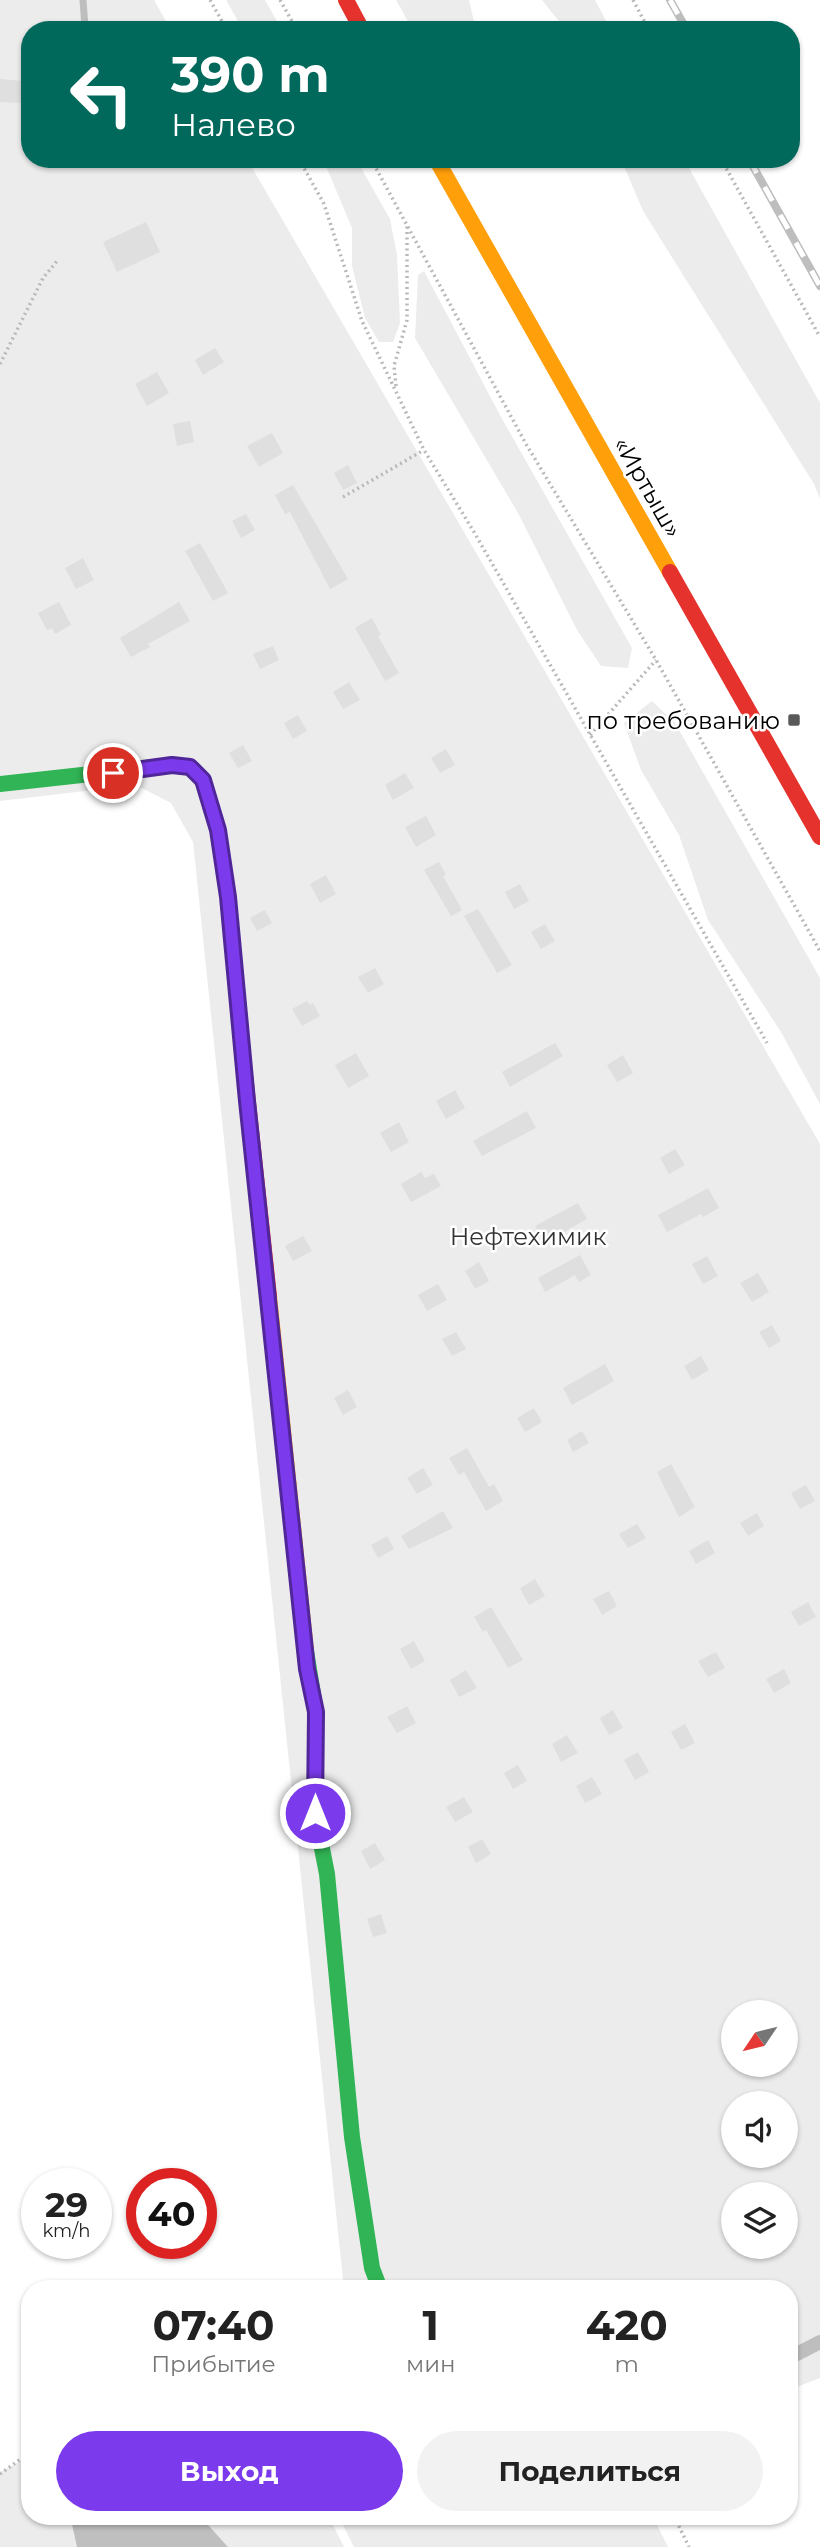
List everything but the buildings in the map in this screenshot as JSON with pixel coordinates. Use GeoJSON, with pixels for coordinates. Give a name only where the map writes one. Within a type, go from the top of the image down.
{"type":"FeatureCollection","features":[{"type":"Feature","properties":{"kind":"street"},"geometry":{"type":"LineString","coordinates":[[345,0],[357,21]]}},
{"type":"Feature","properties":{"kind":"street","name":"«Иртыш»"},"geometry":{"type":"LineString","coordinates":[[441,168],[820,837]]}},
{"type":"Feature","properties":{"kind":"street"},"geometry":{"type":"LineString","coordinates":[[0,784],[172,765],[190,767],[203,780],[215,818],[228,897],[307,1669],[316,1712],[315,1813],[327,1874],[352,2137],[372,2268],[377,2280]]}},
{"type":"Feature","properties":{"kind":"street"},"geometry":{"type":"LineString","coordinates":[[798,2353],[820,2342]]}},
{"type":"Feature","properties":{"kind":"lane"},"geometry":{"type":"LineString","coordinates":[[83,0],[85,21]]}},
{"type":"Feature","properties":{"kind":"path"},"geometry":{"type":"LineString","coordinates":[[211,0],[222,21]]}},
{"type":"Feature","properties":{"kind":"path"},"geometry":{"type":"LineString","coordinates":[[280,0],[292,21]]}},
{"type":"Feature","properties":{"kind":"path"},"geometry":{"type":"LineString","coordinates":[[633,0],[644,21]]}},
{"type":"Feature","properties":{"kind":"path"},"geometry":{"type":"LineString","coordinates":[[304,168],[324,204],[362,321],[424,450],[474,531],[767,1042]]}},
{"type":"Feature","properties":{"kind":"path"},"geometry":{"type":"LineString","coordinates":[[376,168],[526,444],[656,660],[820,951]]}},
{"type":"Feature","properties":{"kind":"path"},"geometry":{"type":"LineString","coordinates":[[726,168],[820,337]]}},
{"type":"Feature","properties":{"kind":"path"},"geometry":{"type":"LineString","coordinates":[[396,388],[394,366],[407,320],[407,223]]}},
{"type":"Feature","properties":{"kind":"path"},"geometry":{"type":"LineString","coordinates":[[0,364],[43,278],[57,261]]}},
{"type":"Feature","properties":{"kind":"path"},"geometry":{"type":"LineString","coordinates":[[343,497],[424,450]]}},
{"type":"Feature","properties":{"kind":"path"},"geometry":{"type":"LineString","coordinates":[[590,735],[656,660]]}},
{"type":"Feature","properties":{"kind":"path"},"geometry":{"type":"LineString","coordinates":[[0,2474],[21,2459]]}},
{"type":"Feature","properties":{"kind":"path"},"geometry":{"type":"LineString","coordinates":[[679,2525],[690,2547]]}},
{"type":"Feature","properties":{"kind":"green space","name":"Нефтехимик"},"geometry":{"type":"Polygon","coordinates":[[[0,0],[154,0],[166,21],[21,21],[21,168],[252,168],[820,1144],[820,2378],[798,2387],[798,2280],[343,2280],[193,842],[171,803],[136,785],[0,801],[0,0]]]}},
{"type":"Feature","properties":{"kind":"green space"},"geometry":{"type":"Polygon","coordinates":[[[226,0],[265,0],[277,21],[238,21],[226,0]]]}},
{"type":"Feature","properties":{"kind":"green space"},"geometry":{"type":"Polygon","coordinates":[[[396,0],[469,0],[474,21],[408,21],[396,0]]]}},
{"type":"Feature","properties":{"kind":"green space"},"geometry":{"type":"Polygon","coordinates":[[[542,0],[595,0],[606,21],[559,21],[542,0]]]}},
{"type":"Feature","properties":{"kind":"green space"},"geometry":{"type":"Polygon","coordinates":[[[327,168],[361,168],[390,219],[397,255],[400,323],[393,342],[379,342],[365,318],[352,266],[352,228],[327,168]]]}},
{"type":"Feature","properties":{"kind":"green space"},"geometry":{"type":"Polygon","coordinates":[[[625,168],[689,168],[820,403],[820,499],[814,484],[643,211],[625,168]]]}},
{"type":"Feature","properties":{"kind":"green space"},"geometry":{"type":"Polygon","coordinates":[[[424,271],[501,417],[632,648],[628,668],[601,666],[577,630],[518,513],[415,338],[418,275],[424,271]]]}},
{"type":"Feature","properties":{"kind":"green space"},"geometry":{"type":"Polygon","coordinates":[[[652,701],[675,723],[820,978],[820,1104],[781,1032],[708,920],[679,835],[641,770],[624,723],[652,701]]]}},
{"type":"Feature","properties":{"kind":"green space"},"geometry":{"type":"Polygon","coordinates":[[[21,2461],[21,2525],[72,2525],[77,2547],[0,2547],[0,2472],[21,2461]]]}},
{"type":"Feature","properties":{"kind":"green space"},"geometry":{"type":"Polygon","coordinates":[[[208,2525],[333,2525],[344,2547],[228,2547],[208,2525]]]}},
{"type":"Feature","properties":{"kind":"green space"},"geometry":{"type":"Polygon","coordinates":[[[343,2525],[657,2525],[668,2547],[354,2547],[343,2525]]]}},
{"type":"Feature","properties":{"kind":"shaded area"},"geometry":{"type":"Polygon","coordinates":[[[72,2525],[208,2525],[228,2547],[77,2547],[72,2525]]]}},
{"type":"Feature","properties":{"kind":"railway"},"geometry":{"type":"LineString","coordinates":[[670,0],[682,21]]}},
{"type":"Feature","properties":{"kind":"railway"},"geometry":{"type":"LineString","coordinates":[[754,168],[820,286]]}},
{"type":"Feature","properties":{"kind":"traffic: fast"},"geometry":{"type":"LineString","coordinates":[[0,784],[172,765],[190,767],[203,780],[218,830],[228,897],[242,1047]]}},
{"type":"Feature","properties":{"kind":"traffic: fast"},"geometry":{"type":"LineString","coordinates":[[306,1651],[316,1712],[315,1813],[327,1874],[352,2137],[372,2268],[377,2280]]}},
{"type":"Feature","properties":{"kind":"traffic: slow"},"geometry":{"type":"LineString","coordinates":[[441,168],[670,572]]}},
{"type":"Feature","properties":{"kind":"traffic: slow"},"geometry":{"type":"LineString","coordinates":[[269,1296],[306,1651]]}},
{"type":"Feature","properties":{"kind":"traffic: jam"},"geometry":{"type":"LineString","coordinates":[[346,0],[357,21]]}},
{"type":"Feature","properties":{"kind":"traffic: jam"},"geometry":{"type":"LineString","coordinates":[[670,572],[820,837]]}},
{"type":"Feature","properties":{"kind":"traffic: jam"},"geometry":{"type":"LineString","coordinates":[[242,1047],[269,1296]]}},
{"type":"Feature","properties":{"kind":"place","name":"по требованию"},"geometry":{"type":"Point","coordinates":[794,720]}},
{"type":"Feature","properties":{"kind":"route"},"geometry":{"type":"LineString","coordinates":[[113,773],[172,765],[190,767],[203,780],[210,796],[218,830],[228,897],[247,1101],[300,1577],[307,1669],[316,1712],[315,1813]]}}]}
